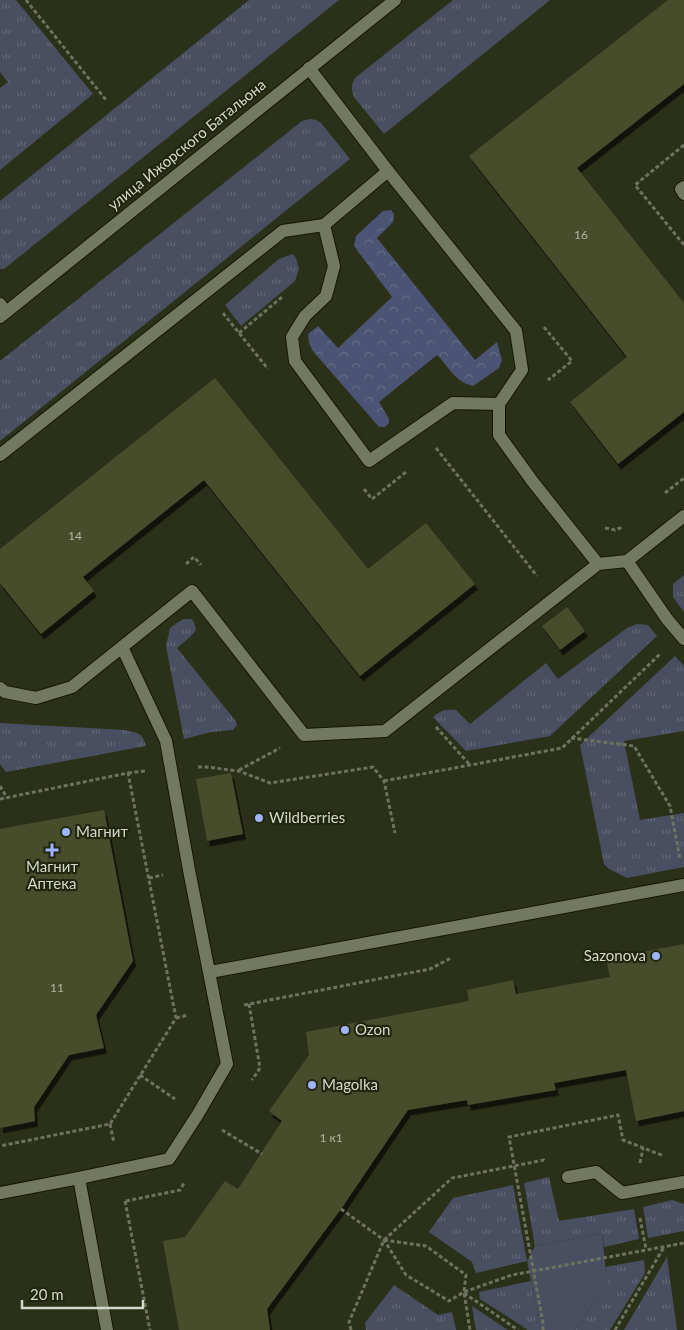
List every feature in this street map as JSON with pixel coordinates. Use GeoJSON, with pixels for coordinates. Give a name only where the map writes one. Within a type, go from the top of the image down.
{"type":"FeatureCollection","features":[{"type":"Feature","properties":{"kind":"street","name":"улица Ижорского Батальона"},"geometry":{"type":"LineString","coordinates":[[2,311],[395,0]]}},
{"type":"Feature","properties":{"kind":"street"},"geometry":{"type":"LineString","coordinates":[[308,68],[516,331],[522,370],[499,404],[499,435],[533,482],[598,564]]}},
{"type":"Feature","properties":{"kind":"street"},"geometry":{"type":"LineString","coordinates":[[0,455],[283,231],[324,226],[388,171]]}},
{"type":"Feature","properties":{"kind":"street"},"geometry":{"type":"LineString","coordinates":[[684,187],[681,189],[684,194]]}},
{"type":"Feature","properties":{"kind":"street"},"geometry":{"type":"LineString","coordinates":[[324,226],[334,266],[326,296],[304,316],[292,337],[295,361],[368,461],[453,403],[499,404]]}},
{"type":"Feature","properties":{"kind":"street"},"geometry":{"type":"LineString","coordinates":[[0,688],[5,692],[36,698],[72,687],[192,591],[304,735],[385,732],[598,564],[627,561],[684,516]]}},
{"type":"Feature","properties":{"kind":"street"},"geometry":{"type":"LineString","coordinates":[[627,561],[667,619],[682,636]]}},
{"type":"Feature","properties":{"kind":"street"},"geometry":{"type":"LineString","coordinates":[[0,1193],[169,1159],[226,1064],[166,741],[122,647]]}},
{"type":"Feature","properties":{"kind":"street"},"geometry":{"type":"LineString","coordinates":[[210,972],[684,885]]}},
{"type":"Feature","properties":{"kind":"street"},"geometry":{"type":"LineString","coordinates":[[568,1177],[596,1172],[622,1193],[684,1182]]}},
{"type":"Feature","properties":{"kind":"street"},"geometry":{"type":"LineString","coordinates":[[79,1178],[107,1330]]}},
{"type":"Feature","properties":{"kind":"path"},"geometry":{"type":"LineString","coordinates":[[26,0],[106,100]]}},
{"type":"Feature","properties":{"kind":"path"},"geometry":{"type":"LineString","coordinates":[[221,311],[269,371]]}},
{"type":"Feature","properties":{"kind":"path"},"geometry":{"type":"LineString","coordinates":[[430,453],[437,448],[538,578]]}},
{"type":"Feature","properties":{"kind":"path"},"geometry":{"type":"LineString","coordinates":[[360,484],[372,499],[408,470]]}},
{"type":"Feature","properties":{"kind":"path"},"geometry":{"type":"LineString","coordinates":[[179,569],[194,557],[207,572]]}},
{"type":"Feature","properties":{"kind":"path"},"geometry":{"type":"LineString","coordinates":[[384,781],[562,748],[682,636]]}},
{"type":"Feature","properties":{"kind":"path"},"geometry":{"type":"LineString","coordinates":[[571,738],[634,746],[670,806],[681,865]]}},
{"type":"Feature","properties":{"kind":"path"},"geometry":{"type":"LineString","coordinates":[[206,766],[239,770],[270,783],[373,766],[384,781],[395,832]]}},
{"type":"Feature","properties":{"kind":"path"},"geometry":{"type":"LineString","coordinates":[[0,799],[128,773],[176,1018],[110,1124],[0,1146]]}},
{"type":"Feature","properties":{"kind":"path"},"geometry":{"type":"LineString","coordinates":[[0,786],[7,798]]}},
{"type":"Feature","properties":{"kind":"path"},"geometry":{"type":"LineString","coordinates":[[248,1004],[430,969],[454,957]]}},
{"type":"Feature","properties":{"kind":"path"},"geometry":{"type":"LineString","coordinates":[[543,1330],[509,1138],[618,1114],[623,1140],[668,1158]]}},
{"type":"Feature","properties":{"kind":"path"},"geometry":{"type":"LineString","coordinates":[[221,1129],[262,1154]]}},
{"type":"Feature","properties":{"kind":"path"},"geometry":{"type":"LineString","coordinates":[[351,1330],[349,1322],[384,1240],[452,1178],[544,1160],[568,1177]]}},
{"type":"Feature","properties":{"kind":"path"},"geometry":{"type":"LineString","coordinates":[[126,1201],[150,1330]]}},
{"type":"Feature","properties":{"kind":"path"},"geometry":{"type":"LineString","coordinates":[[341,1209],[384,1240],[406,1275],[449,1301],[464,1292],[512,1275],[684,1243]]}},
{"type":"Feature","properties":{"kind":"path"},"geometry":{"type":"LineString","coordinates":[[640,1216],[646,1250]]}},
{"type":"Feature","properties":{"kind":"path"},"geometry":{"type":"LineString","coordinates":[[384,1240],[426,1246],[466,1275],[464,1292],[470,1330]]}},
{"type":"Feature","properties":{"kind":"path"},"geometry":{"type":"LineString","coordinates":[[615,1330],[665,1246]]}},
{"type":"Feature","properties":{"kind":"path"},"geometry":{"type":"LineString","coordinates":[[464,1292],[518,1330]]}},
{"type":"Feature","properties":{"kind":"green space"},"geometry":{"type":"Polygon","coordinates":[[[0,0],[16,0],[93,94],[0,170],[0,88],[8,82],[0,72],[0,0]]]}},
{"type":"Feature","properties":{"kind":"green space"},"geometry":{"type":"Polygon","coordinates":[[[249,0],[339,0],[4,269],[0,269],[0,201],[249,0]]]}},
{"type":"Feature","properties":{"kind":"green space"},"geometry":{"type":"Polygon","coordinates":[[[453,0],[550,0],[384,134],[354,97],[352,87],[355,78],[453,0]]]}},
{"type":"Feature","properties":{"kind":"green space"},"geometry":{"type":"Polygon","coordinates":[[[310,119],[321,123],[350,159],[0,441],[0,361],[302,121],[310,119]]]}},
{"type":"Feature","properties":{"kind":"green space"},"geometry":{"type":"Polygon","coordinates":[[[391,210],[394,214],[393,222],[377,238],[475,360],[497,342],[502,360],[499,368],[473,386],[457,378],[437,355],[379,402],[389,419],[389,423],[385,427],[379,427],[312,350],[308,334],[318,326],[338,348],[392,297],[354,246],[356,236],[383,211],[391,210]]]}},
{"type":"Feature","properties":{"kind":"green space"},"geometry":{"type":"Polygon","coordinates":[[[293,254],[299,269],[295,281],[241,326],[225,305],[279,259],[293,254]]]}},
{"type":"Feature","properties":{"kind":"green space"},"geometry":{"type":"Polygon","coordinates":[[[684,575],[684,612],[673,597],[673,584],[684,575]]]}},
{"type":"Feature","properties":{"kind":"green space"},"geometry":{"type":"Polygon","coordinates":[[[183,619],[191,619],[196,630],[177,648],[235,720],[237,725],[233,730],[211,732],[184,739],[166,646],[170,628],[183,619]]]}},
{"type":"Feature","properties":{"kind":"green space"},"geometry":{"type":"Polygon","coordinates":[[[637,624],[648,625],[657,636],[550,736],[466,751],[433,717],[444,710],[456,710],[470,724],[546,663],[558,679],[627,628],[637,624]]]}},
{"type":"Feature","properties":{"kind":"green space"},"geometry":{"type":"Polygon","coordinates":[[[675,656],[684,666],[684,731],[624,741],[640,820],[684,813],[684,867],[627,878],[609,869],[604,864],[580,745],[675,656]]]}},
{"type":"Feature","properties":{"kind":"green space"},"geometry":{"type":"Polygon","coordinates":[[[0,723],[124,730],[139,734],[146,746],[6,772],[0,764],[0,723]]]}},
{"type":"Feature","properties":{"kind":"green space"},"geometry":{"type":"Polygon","coordinates":[[[549,1177],[559,1221],[634,1209],[639,1239],[604,1247],[602,1233],[535,1246],[524,1183],[549,1177]]]}},
{"type":"Feature","properties":{"kind":"green space"},"geometry":{"type":"Polygon","coordinates":[[[513,1185],[527,1261],[476,1273],[472,1262],[429,1232],[453,1198],[513,1185]]]}},
{"type":"Feature","properties":{"kind":"green space"},"geometry":{"type":"Polygon","coordinates":[[[672,1200],[684,1204],[684,1231],[648,1238],[643,1207],[672,1200]]]}},
{"type":"Feature","properties":{"kind":"green space"},"geometry":{"type":"Polygon","coordinates":[[[602,1233],[607,1283],[575,1330],[528,1330],[522,1326],[539,1322],[527,1261],[535,1246],[602,1233]]]}},
{"type":"Feature","properties":{"kind":"green space"},"geometry":{"type":"Polygon","coordinates":[[[667,1257],[677,1330],[624,1330],[667,1257]]]}},
{"type":"Feature","properties":{"kind":"green space"},"geometry":{"type":"Polygon","coordinates":[[[644,1260],[645,1273],[610,1330],[575,1330],[607,1283],[605,1267],[644,1260]]]}},
{"type":"Feature","properties":{"kind":"green space"},"geometry":{"type":"Polygon","coordinates":[[[531,1281],[539,1322],[522,1326],[480,1299],[479,1292],[531,1281]]]}},
{"type":"Feature","properties":{"kind":"green space"},"geometry":{"type":"Polygon","coordinates":[[[394,1285],[438,1315],[452,1312],[456,1330],[366,1330],[365,1323],[394,1285]]]}},
{"type":"Feature","properties":{"kind":"green space"},"geometry":{"type":"Polygon","coordinates":[[[472,1306],[508,1330],[476,1330],[472,1306]]]}},
{"type":"Feature","properties":{"kind":"building"},"geometry":{"type":"Polygon","coordinates":[[[668,0],[684,0],[684,84],[577,168],[684,303],[684,412],[618,464],[570,402],[627,357],[469,156],[668,0]]]}},
{"type":"Feature","properties":{"kind":"building"},"geometry":{"type":"Polygon","coordinates":[[[215,378],[368,569],[426,523],[475,584],[360,676],[204,480],[83,577],[94,591],[41,634],[0,583],[0,549],[215,378]]]}},
{"type":"Feature","properties":{"kind":"building"},"geometry":{"type":"Polygon","coordinates":[[[567,607],[585,631],[560,650],[542,626],[567,607]]]}},
{"type":"Feature","properties":{"kind":"building"},"geometry":{"type":"Polygon","coordinates":[[[231,773],[243,834],[207,841],[196,779],[231,773]]]}},
{"type":"Feature","properties":{"kind":"building"},"geometry":{"type":"Polygon","coordinates":[[[104,810],[133,961],[96,1015],[104,1048],[69,1055],[34,1107],[35,1121],[0,1128],[0,829],[104,810]]]}},
{"type":"Feature","properties":{"kind":"building"},"geometry":{"type":"Polygon","coordinates":[[[684,944],[684,1111],[636,1121],[626,1070],[554,1083],[556,1090],[468,1105],[467,1100],[408,1110],[341,1209],[267,1309],[270,1330],[179,1330],[163,1241],[185,1237],[225,1181],[238,1189],[282,1121],[269,1111],[309,1055],[306,1032],[469,1001],[467,990],[513,980],[516,994],[610,977],[606,959],[684,944]]]}},
{"type":"Feature","properties":{"kind":"place","name":"Wildberries"},"geometry":{"type":"Point","coordinates":[259,818]}},
{"type":"Feature","properties":{"kind":"place","name":"Магнит"},"geometry":{"type":"Point","coordinates":[66,832]}},
{"type":"Feature","properties":{"kind":"place","name":"Магнит Аптека"},"geometry":{"type":"Point","coordinates":[52,850]}},
{"type":"Feature","properties":{"kind":"place","name":"Sazonova"},"geometry":{"type":"Point","coordinates":[656,956]}},
{"type":"Feature","properties":{"kind":"place","name":"Ozon"},"geometry":{"type":"Point","coordinates":[345,1030]}},
{"type":"Feature","properties":{"kind":"place","name":"Magolka"},"geometry":{"type":"Point","coordinates":[312,1085]}}]}
